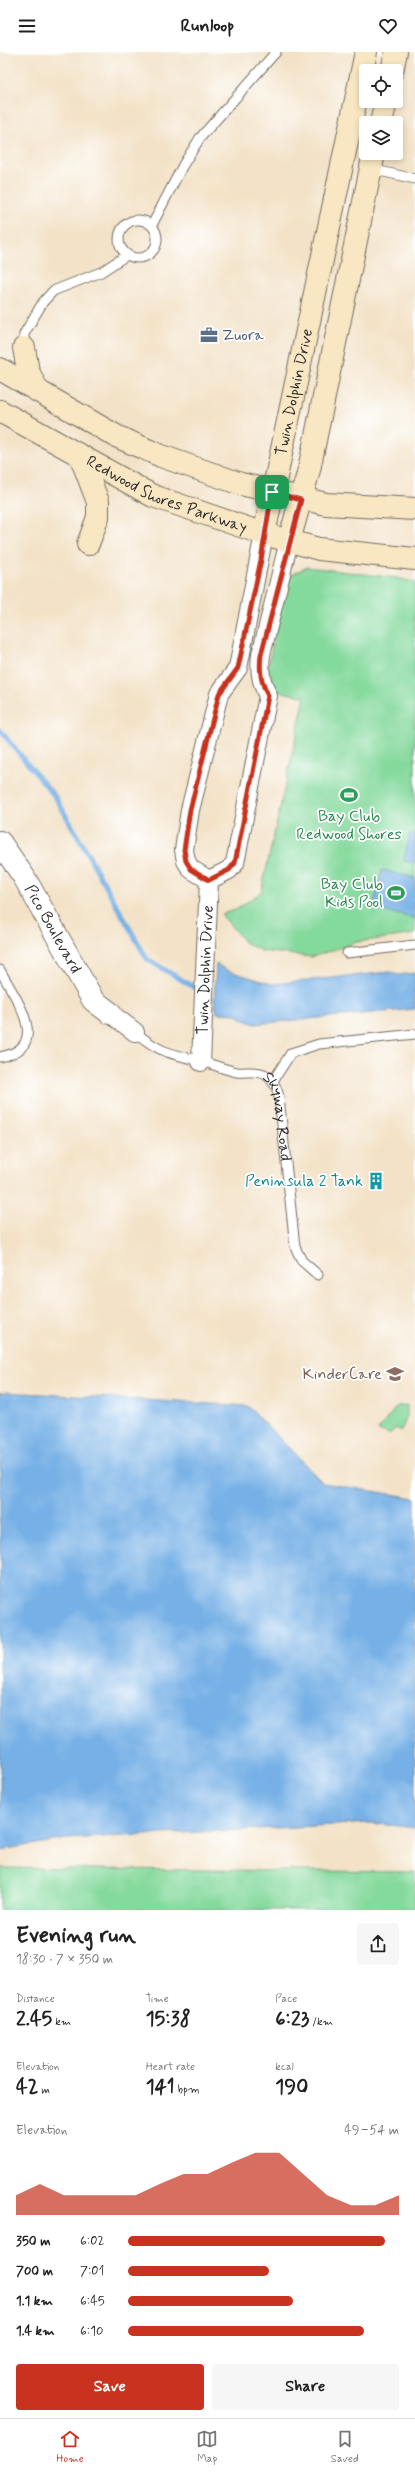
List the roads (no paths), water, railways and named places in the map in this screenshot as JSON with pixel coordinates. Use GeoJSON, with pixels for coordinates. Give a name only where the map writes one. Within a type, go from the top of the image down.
{"type":"FeatureCollection","features":[{"type":"Feature","properties":{"kind":"main road","name":"Twin Dolphin Drive"},"geometry":{"type":"LineString","coordinates":[[264,534],[366,52]]}},
{"type":"Feature","properties":{"kind":"main road"},"geometry":{"type":"LineString","coordinates":[[393,64],[396,52]]}},
{"type":"Feature","properties":{"kind":"main road","name":"Twin Dolphin Drive"},"geometry":{"type":"LineString","coordinates":[[289,541],[301,500],[373,161]]}},
{"type":"Feature","properties":{"kind":"main road"},"geometry":{"type":"LineString","coordinates":[[24,348],[28,371],[38,391]]}},
{"type":"Feature","properties":{"kind":"main road","name":"Redwood Shores Parkway"},"geometry":{"type":"LineString","coordinates":[[0,369],[116,436],[161,456],[241,484],[301,500],[334,504],[415,509]]}},
{"type":"Feature","properties":{"kind":"main road","name":"Redwood Shores Parkway"},"geometry":{"type":"LineString","coordinates":[[0,411],[153,496],[264,534],[319,549],[415,559]]}},
{"type":"Feature","properties":{"kind":"main road"},"geometry":{"type":"LineString","coordinates":[[80,455],[98,502],[98,517],[88,544]]}},
{"type":"Feature","properties":{"kind":"street","name":"Twin Dolphin Drive"},"geometry":{"type":"LineString","coordinates":[[209,880],[191,869],[186,861],[184,850],[189,817],[219,694],[238,668],[264,534]]}},
{"type":"Feature","properties":{"kind":"street","name":"Twin Dolphin Drive"},"geometry":{"type":"LineString","coordinates":[[209,880],[229,870],[235,863],[268,696],[261,682],[259,669],[261,655],[289,541]]}},
{"type":"Feature","properties":{"kind":"street","name":"Pico Boulevard"},"geometry":{"type":"LineString","coordinates":[[0,842],[24,877],[93,1000],[110,1013]]}},
{"type":"Feature","properties":{"kind":"street","name":"Twin Dolphin Drive"},"geometry":{"type":"LineString","coordinates":[[201,1062],[209,880]]}},
{"type":"Feature","properties":{"kind":"street","name":"Skyway Road"},"geometry":{"type":"LineString","coordinates":[[110,1013],[135,1032]]}},
{"type":"Feature","properties":{"kind":"lane"},"geometry":{"type":"LineString","coordinates":[[152,225],[183,165],[200,138],[276,52]]}},
{"type":"Feature","properties":{"kind":"lane"},"geometry":{"type":"LineString","coordinates":[[373,161],[415,179]]}},
{"type":"Feature","properties":{"kind":"lane"},"geometry":{"type":"LineString","coordinates":[[133,219],[140,219],[152,225],[157,238],[152,252],[139,258],[127,255],[122,251],[118,240],[124,225],[133,219]]}},
{"type":"Feature","properties":{"kind":"lane"},"geometry":{"type":"LineString","coordinates":[[24,348],[24,334],[43,302],[54,291],[101,272],[127,255]]}},
{"type":"Feature","properties":{"kind":"lane"},"geometry":{"type":"LineString","coordinates":[[347,953],[415,945]]}},
{"type":"Feature","properties":{"kind":"lane"},"geometry":{"type":"LineString","coordinates":[[0,970],[27,1018],[28,1033],[22,1048],[11,1055],[0,1058]]}},
{"type":"Feature","properties":{"kind":"lane","name":"Skyway Road"},"geometry":{"type":"LineString","coordinates":[[135,1032],[155,1049],[177,1057],[236,1072],[264,1074],[273,1081],[277,1088],[279,1097],[295,1247],[302,1261],[318,1275]]}},
{"type":"Feature","properties":{"kind":"lane"},"geometry":{"type":"LineString","coordinates":[[273,1081],[291,1053],[319,1044],[415,1034]]}},
{"type":"Feature","properties":{"kind":"water"},"geometry":{"type":"Polygon","coordinates":[[[410,833],[415,834],[415,863],[404,861],[410,833]]]}},
{"type":"Feature","properties":{"kind":"water","name":"Bay Club Kids Pool"},"geometry":{"type":"Polygon","coordinates":[[[382,870],[415,878],[415,918],[373,909],[382,870]]]}},
{"type":"Feature","properties":{"kind":"water"},"geometry":{"type":"Polygon","coordinates":[[[216,964],[229,971],[272,984],[390,972],[397,975],[415,973],[415,1009],[255,1024],[244,1020],[236,1014],[217,1013],[214,1000],[216,964]]]}},
{"type":"Feature","properties":{"kind":"water"},"geometry":{"type":"Polygon","coordinates":[[[7,1392],[248,1406],[323,1483],[415,1498],[415,1828],[371,1823],[67,1839],[0,1850],[0,1393],[7,1392]]]}},
{"type":"Feature","properties":{"kind":"waterway"},"geometry":{"type":"LineString","coordinates":[[0,730],[56,798],[147,959],[200,991]]}},
{"type":"Feature","properties":{"kind":"place","name":"Zuora"},"geometry":{"type":"Point","coordinates":[209,335]}},
{"type":"Feature","properties":{"kind":"place","name":"Bay Club Redwood Shores"},"geometry":{"type":"Point","coordinates":[349,795]}},
{"type":"Feature","properties":{"kind":"place","name":"Bay Club Kids Pool"},"geometry":{"type":"Point","coordinates":[396,893]}},
{"type":"Feature","properties":{"kind":"place","name":"Peninsula 2 Tank"},"geometry":{"type":"Point","coordinates":[376,1181]}},
{"type":"Feature","properties":{"kind":"place","name":"KinderCare"},"geometry":{"type":"Point","coordinates":[395,1374]}}]}
